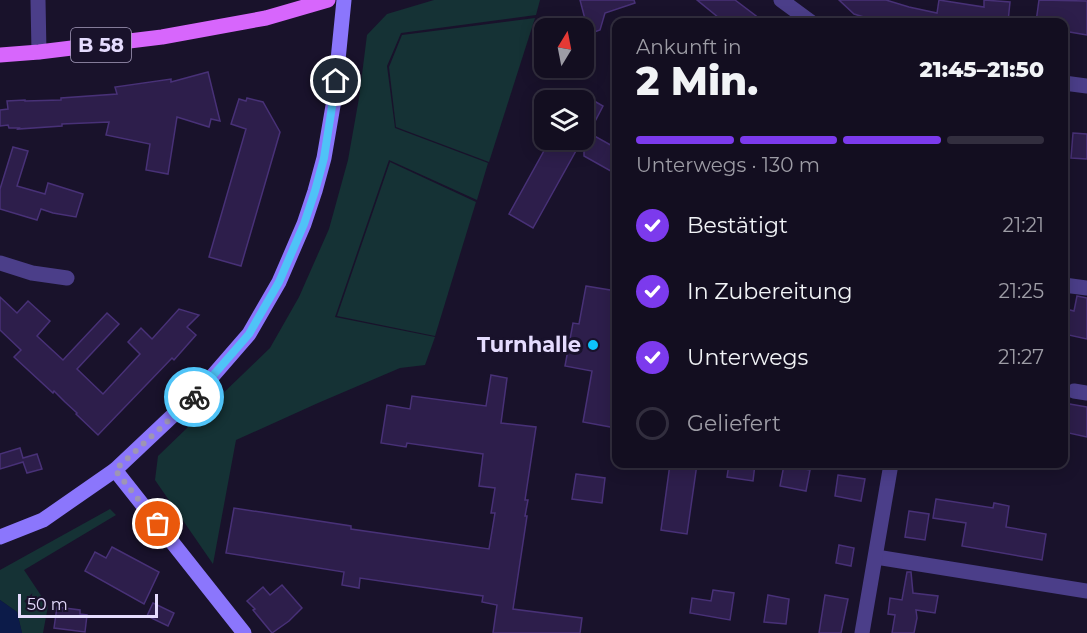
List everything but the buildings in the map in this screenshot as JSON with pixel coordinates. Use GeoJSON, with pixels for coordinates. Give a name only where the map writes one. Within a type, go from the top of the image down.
{"type":"FeatureCollection","features":[{"type":"Feature","properties":{"kind":"main road","name":"B 58"},"geometry":{"type":"LineString","coordinates":[[0,54],[39,52],[162,37],[266,18],[328,0]]}},
{"type":"Feature","properties":{"kind":"main road"},"geometry":{"type":"LineString","coordinates":[[0,537],[43,520],[115,470],[203,387],[249,334],[279,282],[304,224],[315,191],[324,158],[334,100],[344,0]]}},
{"type":"Feature","properties":{"kind":"main road"},"geometry":{"type":"LineString","coordinates":[[115,470],[244,633]]}},
{"type":"Feature","properties":{"kind":"street"},"geometry":{"type":"LineString","coordinates":[[38,0],[39,52]]}},
{"type":"Feature","properties":{"kind":"street"},"geometry":{"type":"LineString","coordinates":[[781,0],[805,18]]}},
{"type":"Feature","properties":{"kind":"street"},"geometry":{"type":"LineString","coordinates":[[1068,84],[1087,86]]}},
{"type":"Feature","properties":{"kind":"street"},"geometry":{"type":"LineString","coordinates":[[0,263],[32,273],[67,278]]}},
{"type":"Feature","properties":{"kind":"street"},"geometry":{"type":"LineString","coordinates":[[1068,286],[1087,288]]}},
{"type":"Feature","properties":{"kind":"street"},"geometry":{"type":"LineString","coordinates":[[862,633],[890,468]]}},
{"type":"Feature","properties":{"kind":"street"},"geometry":{"type":"LineString","coordinates":[[876,557],[1087,591]]}},
{"type":"Feature","properties":{"kind":"green space"},"geometry":{"type":"Polygon","coordinates":[[[434,0],[540,0],[536,15],[401,33],[387,66],[395,128],[488,163],[477,200],[389,160],[335,317],[435,337],[425,365],[400,368],[236,440],[213,564],[155,480],[158,456],[270,348],[299,297],[329,229],[348,160],[367,35],[387,14],[434,0]]]}},
{"type":"Feature","properties":{"kind":"green space"},"geometry":{"type":"Polygon","coordinates":[[[534,18],[489,162],[396,127],[389,67],[402,35],[534,18]]]}},
{"type":"Feature","properties":{"kind":"green space"},"geometry":{"type":"Polygon","coordinates":[[[390,162],[476,202],[435,336],[337,316],[390,162]]]}},
{"type":"Feature","properties":{"kind":"green space"},"geometry":{"type":"Polygon","coordinates":[[[110,509],[116,515],[24,570],[48,606],[43,633],[22,633],[17,612],[0,600],[0,570],[110,509]]]}},
{"type":"Feature","properties":{"kind":"water"},"geometry":{"type":"Polygon","coordinates":[[[0,600],[17,612],[22,633],[0,633],[0,600]]]}},
{"type":"Feature","properties":{"kind":"way so far"},"geometry":{"type":"LineString","coordinates":[[158,524],[115,470],[194,397]]}},
{"type":"Feature","properties":{"kind":"place","name":"Turnhalle"},"geometry":{"type":"Point","coordinates":[593,345]}},
{"type":"Feature","properties":{"kind":"route"},"geometry":{"type":"LineString","coordinates":[[194,397],[249,334],[279,282],[304,224],[315,191],[324,158],[336,81]]}}]}
